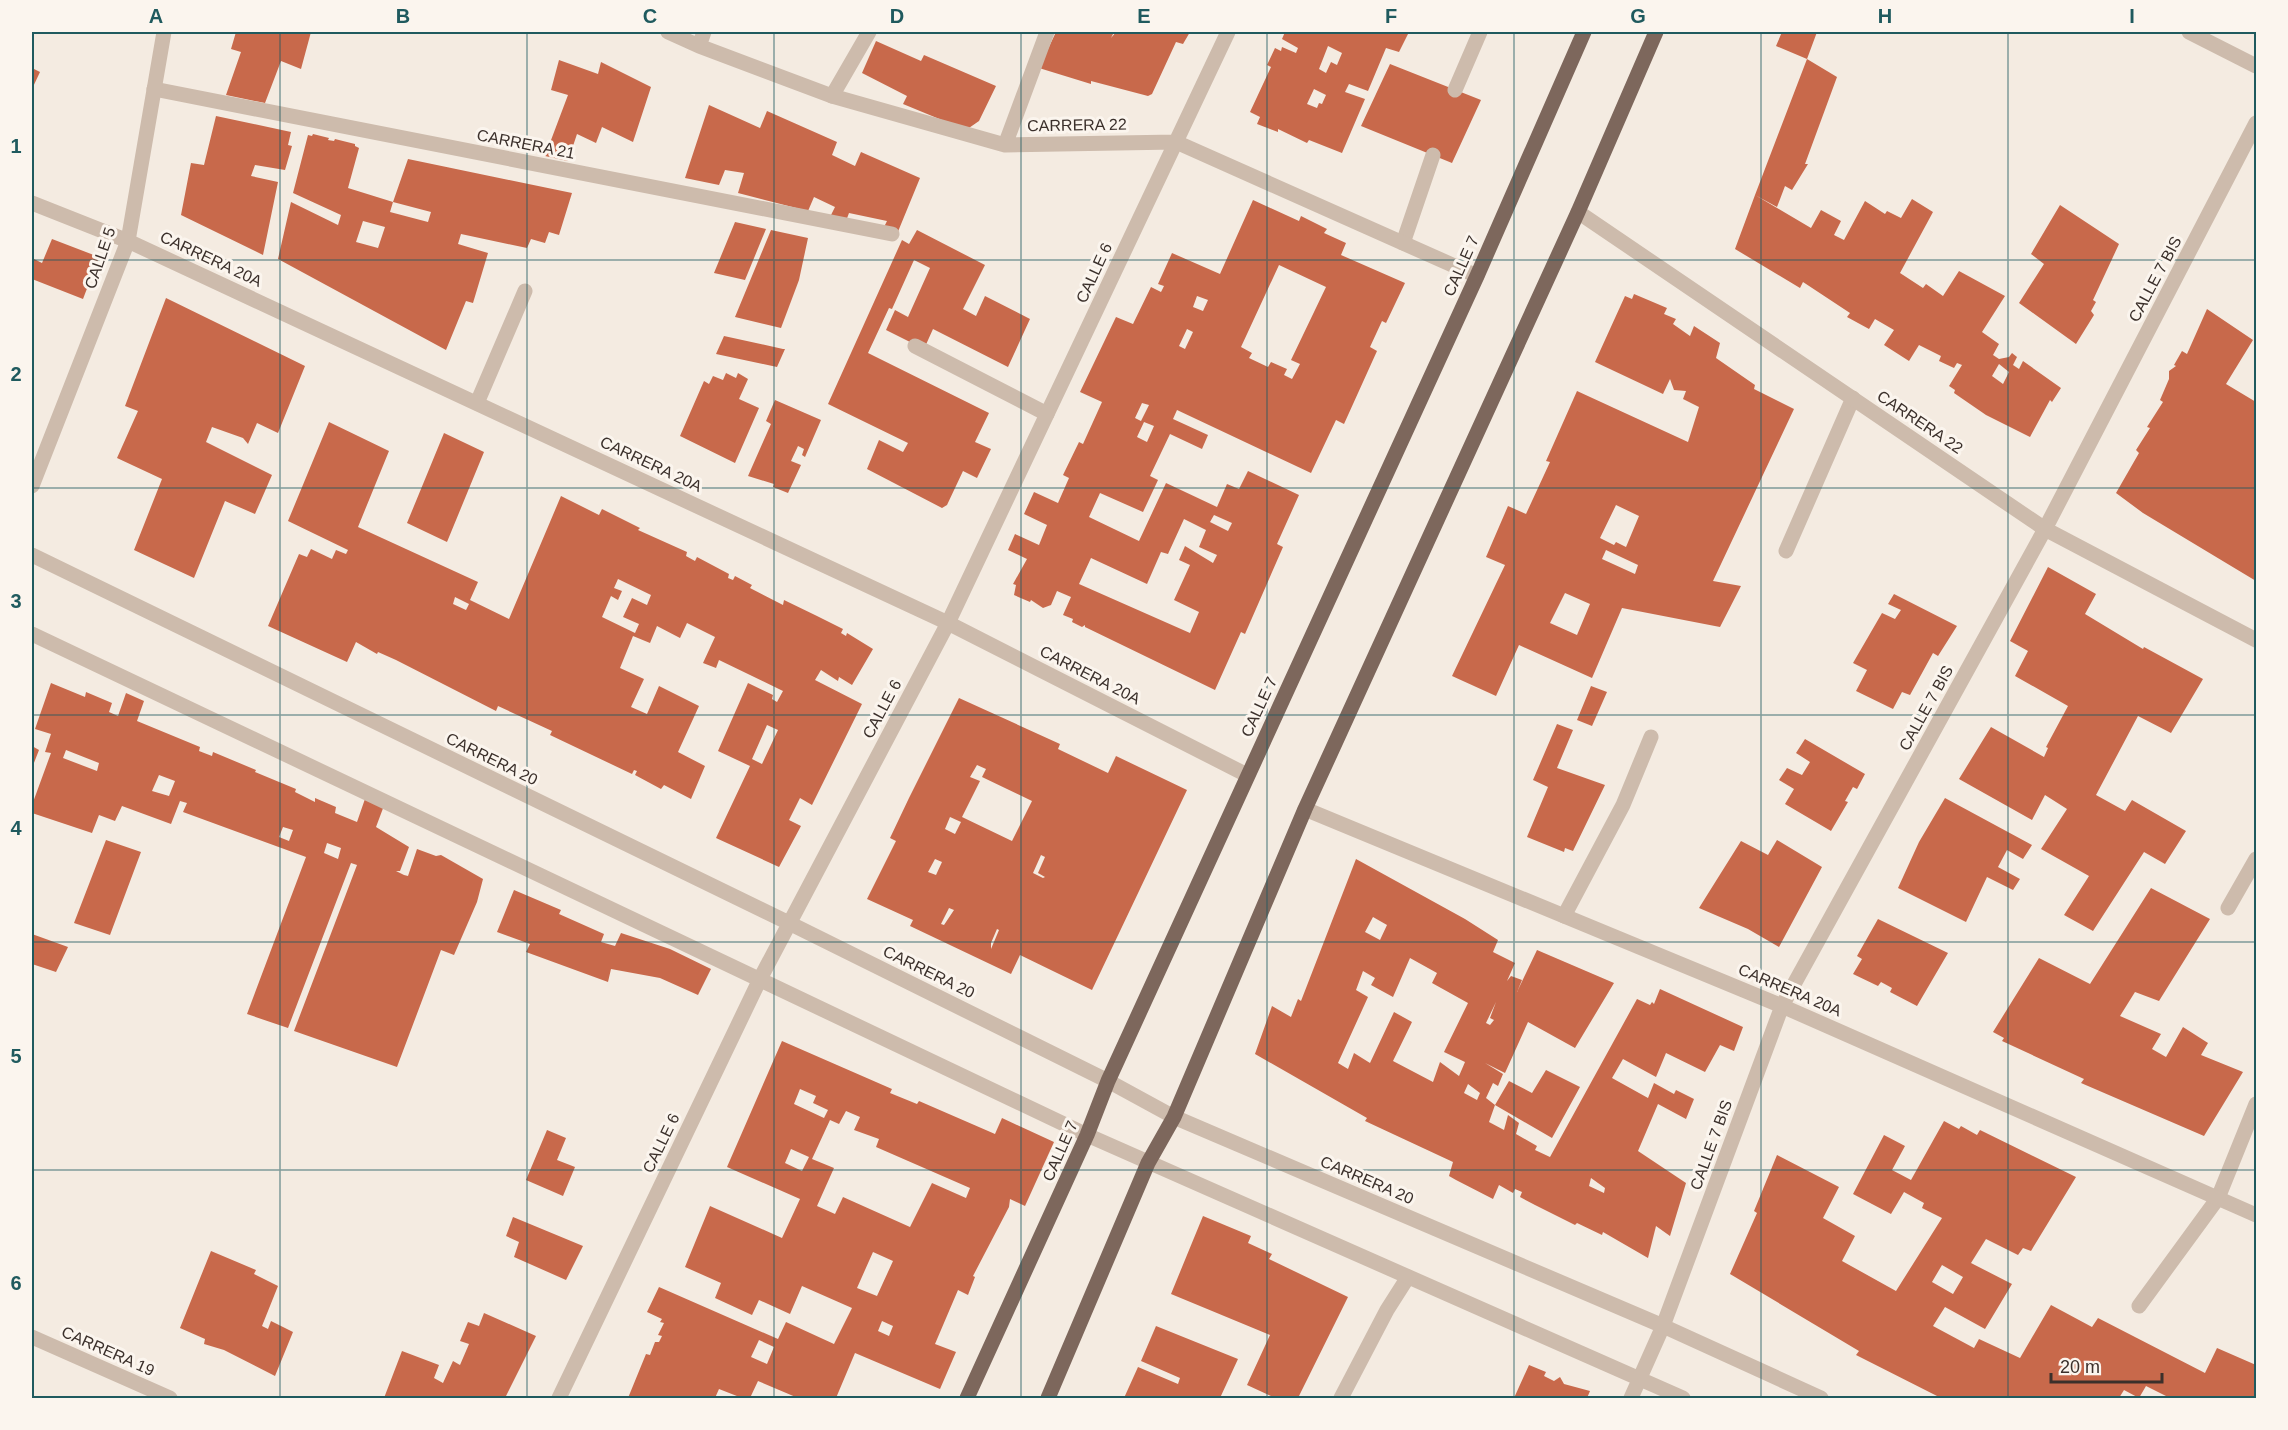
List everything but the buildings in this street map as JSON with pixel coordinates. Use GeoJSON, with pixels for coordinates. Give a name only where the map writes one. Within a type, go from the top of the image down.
{"type":"FeatureCollection","features":[{"type":"Feature","properties":{"kind":"main road","name":"CALLE 7"},"geometry":{"type":"LineString","coordinates":[[968,1398],[1087,1135],[1108,1081],[1477,276],[1584,32]]}},
{"type":"Feature","properties":{"kind":"main road"},"geometry":{"type":"LineString","coordinates":[[1048,1398],[1148,1163],[1174,1117],[1305,808],[1578,212],[1656,32]]}},
{"type":"Feature","properties":{"kind":"street","name":"CARRERA 22"},"geometry":{"type":"LineString","coordinates":[[668,32],[701,39],[832,96],[1005,145],[1176,142],[1477,276]]}},
{"type":"Feature","properties":{"kind":"street"},"geometry":{"type":"LineString","coordinates":[[832,96],[869,32]]}},
{"type":"Feature","properties":{"kind":"street"},"geometry":{"type":"LineString","coordinates":[[1005,145],[1047,32]]}},
{"type":"Feature","properties":{"kind":"street","name":"CALLE 6"},"geometry":{"type":"LineString","coordinates":[[559,1398],[760,979],[948,623],[1228,32]]}},
{"type":"Feature","properties":{"kind":"street"},"geometry":{"type":"LineString","coordinates":[[1455,90],[1480,32]]}},
{"type":"Feature","properties":{"kind":"street"},"geometry":{"type":"LineString","coordinates":[[2189,32],[2256,66]]}},
{"type":"Feature","properties":{"kind":"street","name":"CALLE 5"},"geometry":{"type":"LineString","coordinates":[[32,486],[128,241],[154,89],[161,33]]}},
{"type":"Feature","properties":{"kind":"street","name":"CARRERA 21"},"geometry":{"type":"LineString","coordinates":[[154,89],[892,234]]}},
{"type":"Feature","properties":{"kind":"street","name":"CALLE 7 BIS"},"geometry":{"type":"LineString","coordinates":[[1631,1398],[1663,1326],[1782,1006],[2045,529],[2256,123]]}},
{"type":"Feature","properties":{"kind":"street"},"geometry":{"type":"LineString","coordinates":[[1403,243],[1433,155]]}},
{"type":"Feature","properties":{"kind":"street","name":"CARRERA 20A"},"geometry":{"type":"LineString","coordinates":[[32,203],[128,241],[948,623],[1247,775]]}},
{"type":"Feature","properties":{"kind":"street","name":"CARRERA 22"},"geometry":{"type":"LineString","coordinates":[[1578,212],[2045,529],[2256,640]]}},
{"type":"Feature","properties":{"kind":"street"},"geometry":{"type":"LineString","coordinates":[[477,403],[525,291]]}},
{"type":"Feature","properties":{"kind":"street"},"geometry":{"type":"LineString","coordinates":[[915,346],[1047,414]]}},
{"type":"Feature","properties":{"kind":"street"},"geometry":{"type":"LineString","coordinates":[[1786,551],[1853,398]]}},
{"type":"Feature","properties":{"kind":"street","name":"CARRERA 20"},"geometry":{"type":"LineString","coordinates":[[32,555],[789,923],[1108,1081],[1174,1117],[1663,1326],[1821,1398]]}},
{"type":"Feature","properties":{"kind":"street"},"geometry":{"type":"LineString","coordinates":[[32,634],[1087,1135],[1683,1398]]}},
{"type":"Feature","properties":{"kind":"street"},"geometry":{"type":"LineString","coordinates":[[1564,916],[1623,805],[1652,737]]}},
{"type":"Feature","properties":{"kind":"street","name":"CARRERA 20A"},"geometry":{"type":"LineString","coordinates":[[1305,808],[1782,1006],[2256,1215]]}},
{"type":"Feature","properties":{"kind":"street"},"geometry":{"type":"LineString","coordinates":[[2228,908],[2256,859]]}},
{"type":"Feature","properties":{"kind":"street"},"geometry":{"type":"LineString","coordinates":[[2139,1306],[2218,1198],[2256,1104]]}},
{"type":"Feature","properties":{"kind":"street"},"geometry":{"type":"LineString","coordinates":[[1341,1398],[1387,1310],[1408,1277]]}},
{"type":"Feature","properties":{"kind":"street","name":"CARRERA 19"},"geometry":{"type":"LineString","coordinates":[[32,1337],[170,1398]]}}]}
